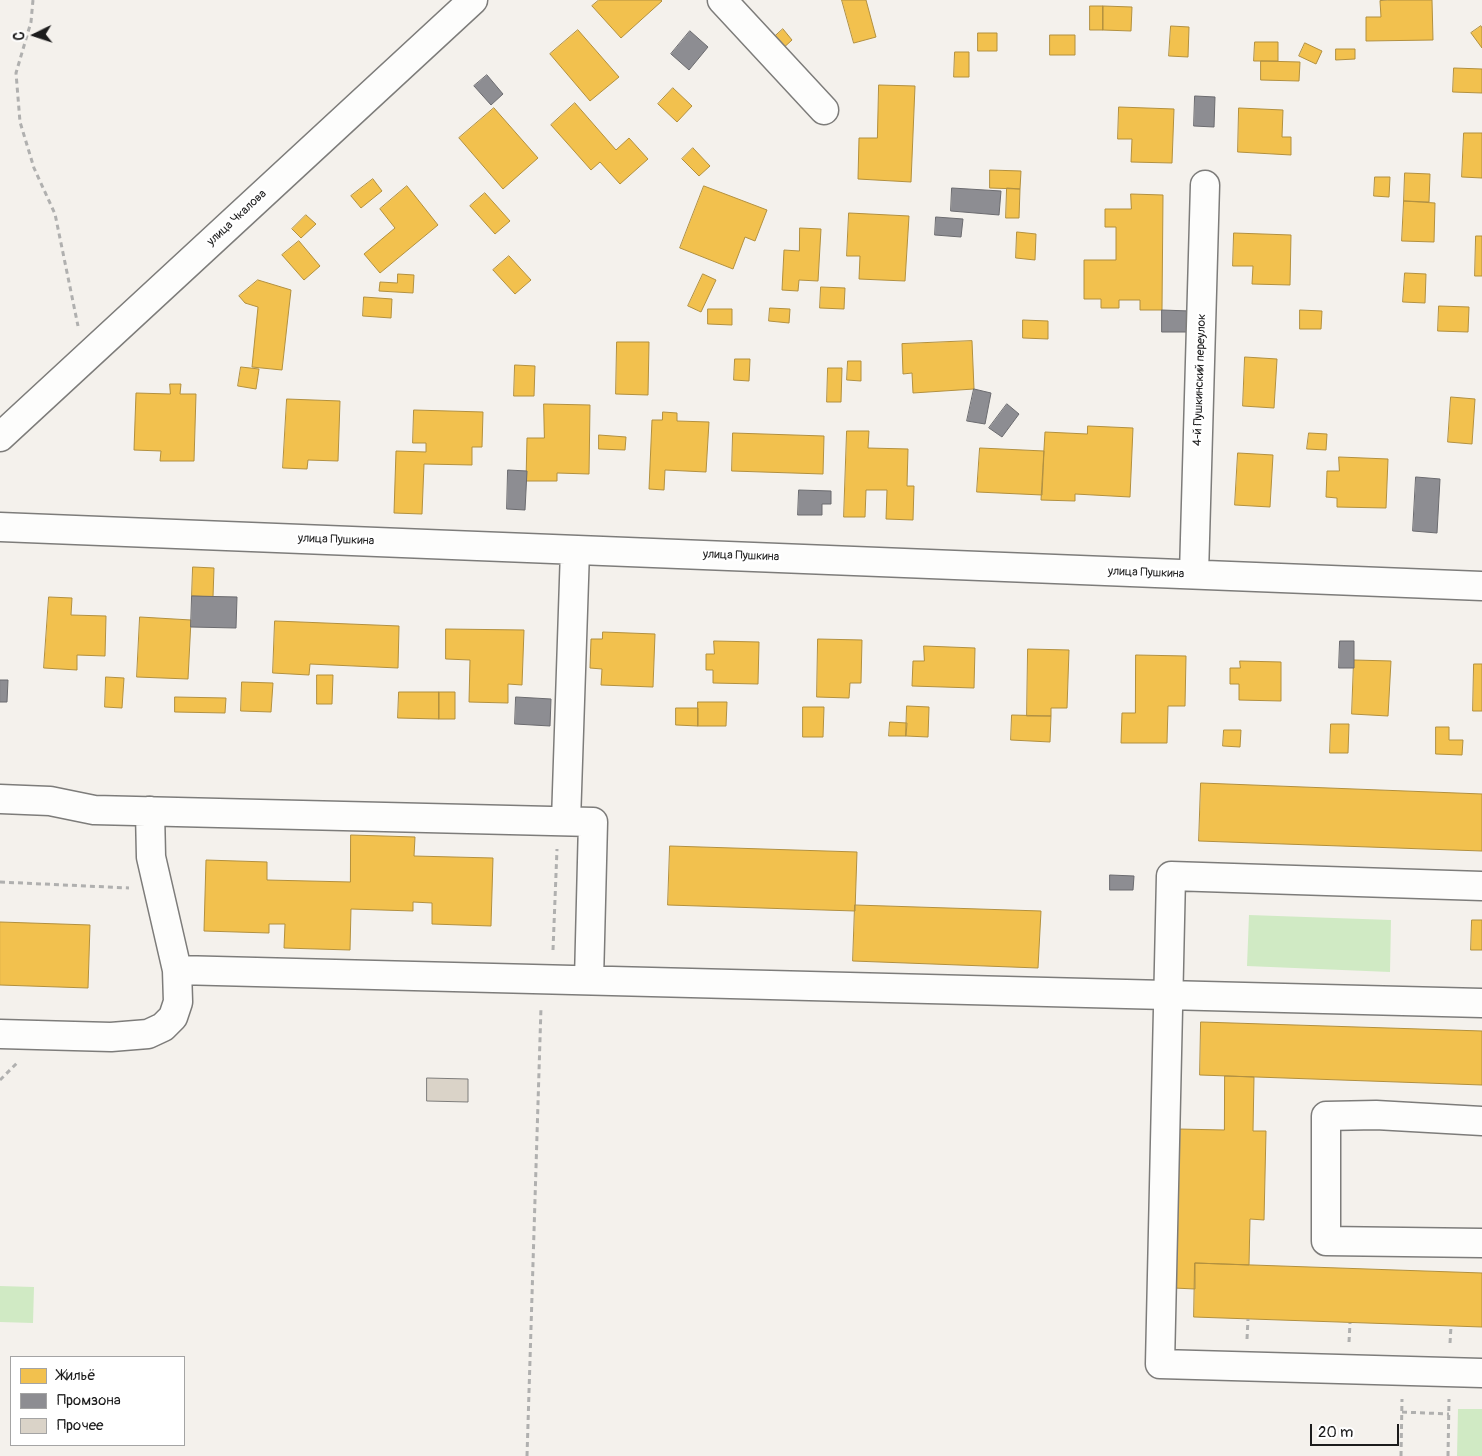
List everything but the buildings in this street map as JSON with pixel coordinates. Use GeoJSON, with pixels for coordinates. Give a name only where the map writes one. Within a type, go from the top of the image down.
{"type":"FeatureCollection","features":[{"type":"Feature","properties":{"kind":"street","name":"улица Чкалова"},"geometry":{"type":"LineString","coordinates":[[0,437],[473,0]]}},
{"type":"Feature","properties":{"kind":"street"},"geometry":{"type":"LineString","coordinates":[[722,0],[824,110]]}},
{"type":"Feature","properties":{"kind":"street","name":"4-й Пушкинский переулок"},"geometry":{"type":"LineString","coordinates":[[1194,574],[1205,185]]}},
{"type":"Feature","properties":{"kind":"street","name":"улица Пушкина"},"geometry":{"type":"LineString","coordinates":[[0,527],[1482,586]]}},
{"type":"Feature","properties":{"kind":"street"},"geometry":{"type":"LineString","coordinates":[[562,821],[574,550]]}},
{"type":"Feature","properties":{"kind":"street"},"geometry":{"type":"LineString","coordinates":[[0,799],[50,801],[94,810],[592,822],[589,980]]}},
{"type":"Feature","properties":{"kind":"street"},"geometry":{"type":"LineString","coordinates":[[0,1034],[112,1037],[148,1034],[162,1027],[173,1017],[178,1002],[177,970],[151,857],[150,811]]}},
{"type":"Feature","properties":{"kind":"street"},"geometry":{"type":"LineString","coordinates":[[1482,886],[1171,876],[1160,1364],[1482,1373]]}},
{"type":"Feature","properties":{"kind":"street"},"geometry":{"type":"LineString","coordinates":[[177,970],[1482,1003]]}},
{"type":"Feature","properties":{"kind":"street"},"geometry":{"type":"LineString","coordinates":[[1482,1122],[1376,1115],[1326,1116],[1326,1241],[1482,1243]]}},
{"type":"Feature","properties":{"kind":"path"},"geometry":{"type":"LineString","coordinates":[[33,0],[31,22],[16,73],[20,122],[34,168],[55,214],[85,358]]}},
{"type":"Feature","properties":{"kind":"path"},"geometry":{"type":"LineString","coordinates":[[527,1456],[547,979],[562,821]]}},
{"type":"Feature","properties":{"kind":"path"},"geometry":{"type":"LineString","coordinates":[[0,882],[157,889]]}},
{"type":"Feature","properties":{"kind":"path"},"geometry":{"type":"LineString","coordinates":[[1401,1456],[1403,1371]]}},
{"type":"Feature","properties":{"kind":"path"},"geometry":{"type":"LineString","coordinates":[[1402,1412],[1449,1414]]}},
{"type":"Feature","properties":{"kind":"green space"},"geometry":{"type":"Polygon","coordinates":[[[1249,915],[1391,920],[1390,972],[1247,966],[1249,915]]]}},
{"type":"Feature","properties":{"kind":"green space"},"geometry":{"type":"Polygon","coordinates":[[[0,1286],[34,1287],[33,1323],[0,1322],[0,1286]]]}},
{"type":"Feature","properties":{"kind":"green space"},"geometry":{"type":"Polygon","coordinates":[[[1458,1409],[1482,1409],[1482,1456],[1457,1456],[1458,1409]]]}}]}
